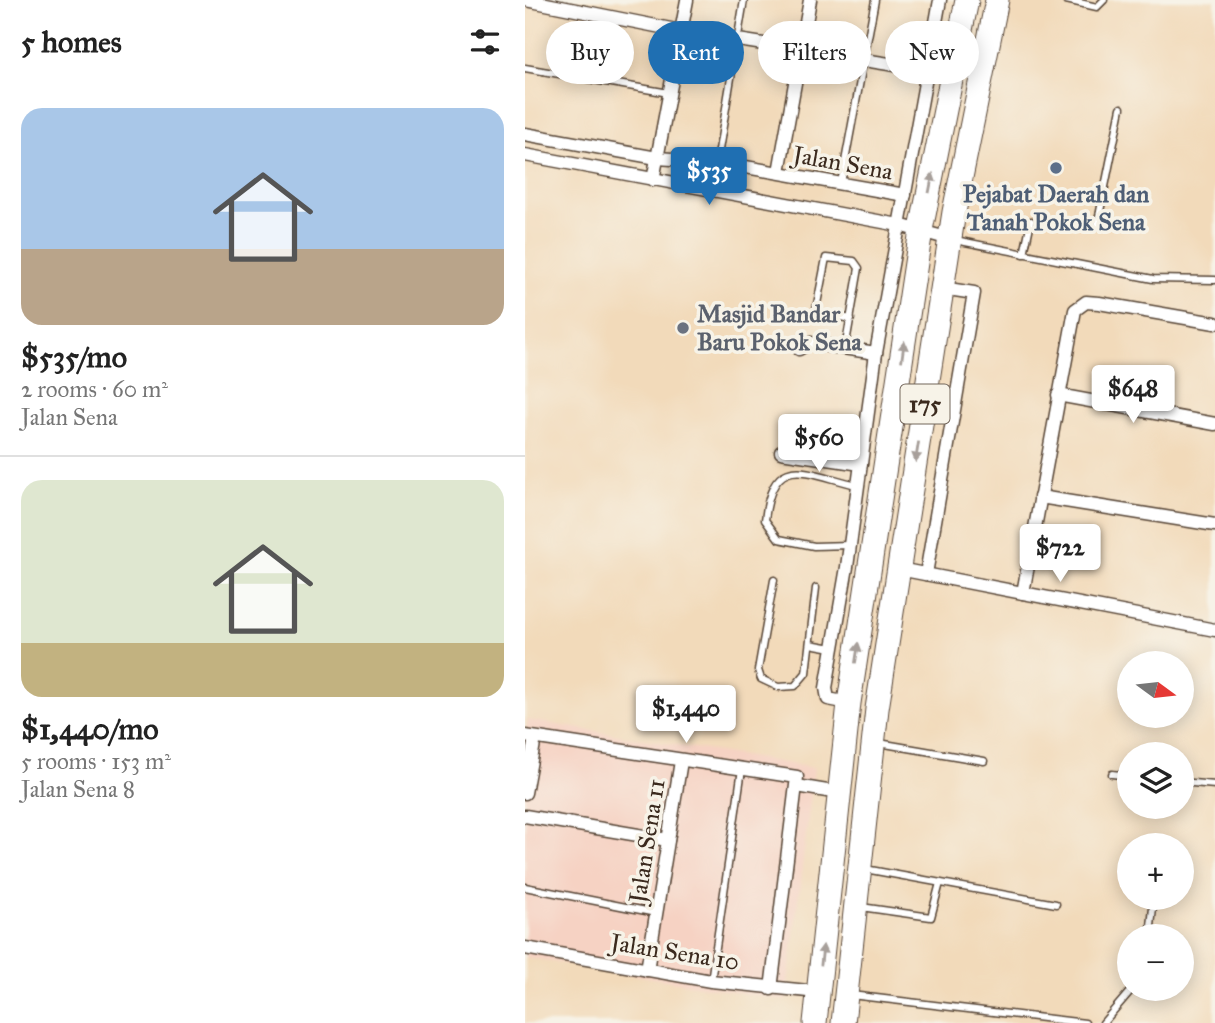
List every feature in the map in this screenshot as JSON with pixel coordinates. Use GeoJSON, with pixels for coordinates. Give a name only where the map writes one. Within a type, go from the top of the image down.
{"type":"FeatureCollection","features":[{"type":"Feature","properties":{"kind":"highway","name":"175"},"geometry":{"type":"LineString","coordinates":[[815,1023],[849,703],[883,488],[910,228],[967,0]]}},
{"type":"Feature","properties":{"kind":"highway","name":"175"},"geometry":{"type":"LineString","coordinates":[[843,1023],[874,742],[899,569],[938,416],[942,288],[997,0]]}},
{"type":"Feature","properties":{"kind":"street"},"geometry":{"type":"LineString","coordinates":[[526,0],[648,24]]}},
{"type":"Feature","properties":{"kind":"street"},"geometry":{"type":"LineString","coordinates":[[683,21],[687,0]]}},
{"type":"Feature","properties":{"kind":"street"},"geometry":{"type":"LineString","coordinates":[[806,21],[810,0]]}},
{"type":"Feature","properties":{"kind":"street"},"geometry":{"type":"LineString","coordinates":[[936,21],[940,0]]}},
{"type":"Feature","properties":{"kind":"street"},"geometry":{"type":"LineString","coordinates":[[653,180],[671,84]]}},
{"type":"Feature","properties":{"kind":"street"},"geometry":{"type":"LineString","coordinates":[[779,172],[795,84]]}},
{"type":"Feature","properties":{"kind":"street"},"geometry":{"type":"LineString","coordinates":[[849,703],[832,701],[826,694],[850,545],[876,353],[910,228],[905,195],[925,84]]}},
{"type":"Feature","properties":{"kind":"street","name":"Jalan Sena"},"geometry":{"type":"LineString","coordinates":[[525,134],[657,158],[717,162],[905,195]]}},
{"type":"Feature","properties":{"kind":"street"},"geometry":{"type":"LineString","coordinates":[[525,155],[910,228],[950,239]]}},
{"type":"Feature","properties":{"kind":"street"},"geometry":{"type":"LineString","coordinates":[[926,574],[938,416],[974,293],[942,288]]}},
{"type":"Feature","properties":{"kind":"street"},"geometry":{"type":"LineString","coordinates":[[1023,593],[1072,317],[1086,302],[1215,323]]}},
{"type":"Feature","properties":{"kind":"street"},"geometry":{"type":"LineString","coordinates":[[799,349],[810,343],[876,353]]}},
{"type":"Feature","properties":{"kind":"street"},"geometry":{"type":"LineString","coordinates":[[1058,394],[1215,424]]}},
{"type":"Feature","properties":{"kind":"street"},"geometry":{"type":"LineString","coordinates":[[781,452],[861,464]]}},
{"type":"Feature","properties":{"kind":"street"},"geometry":{"type":"LineString","coordinates":[[857,485],[883,488]]}},
{"type":"Feature","properties":{"kind":"street"},"geometry":{"type":"LineString","coordinates":[[1040,497],[1215,525]]}},
{"type":"Feature","properties":{"kind":"street"},"geometry":{"type":"LineString","coordinates":[[850,545],[874,548]]}},
{"type":"Feature","properties":{"kind":"street"},"geometry":{"type":"LineString","coordinates":[[899,569],[1215,631]]}},
{"type":"Feature","properties":{"kind":"street"},"geometry":{"type":"LineString","coordinates":[[525,793],[530,737],[794,776],[798,780],[771,989]]}},
{"type":"Feature","properties":{"kind":"street","name":"Jalan Sena 11"},"geometry":{"type":"LineString","coordinates":[[647,970],[681,761]]}},
{"type":"Feature","properties":{"kind":"street"},"geometry":{"type":"LineString","coordinates":[[797,786],[839,793]]}},
{"type":"Feature","properties":{"kind":"street"},"geometry":{"type":"LineString","coordinates":[[525,816],[668,840]]}},
{"type":"Feature","properties":{"kind":"street","name":"Jalan Sena 10"},"geometry":{"type":"LineString","coordinates":[[525,948],[711,981],[818,992]]}},
{"type":"Feature","properties":{"kind":"lane"},"geometry":{"type":"LineString","coordinates":[[740,21],[744,0]]}},
{"type":"Feature","properties":{"kind":"lane"},"geometry":{"type":"LineString","coordinates":[[871,24],[875,0]]}},
{"type":"Feature","properties":{"kind":"lane"},"geometry":{"type":"LineString","coordinates":[[1066,0],[1097,7],[1104,0]]}},
{"type":"Feature","properties":{"kind":"lane"},"geometry":{"type":"LineString","coordinates":[[525,68],[669,93]]}},
{"type":"Feature","properties":{"kind":"lane"},"geometry":{"type":"LineString","coordinates":[[717,162],[730,84]]}},
{"type":"Feature","properties":{"kind":"lane"},"geometry":{"type":"LineString","coordinates":[[841,183],[860,84]]}},
{"type":"Feature","properties":{"kind":"lane"},"geometry":{"type":"LineString","coordinates":[[1097,226],[1121,108]]}},
{"type":"Feature","properties":{"kind":"lane"},"geometry":{"type":"LineString","coordinates":[[1024,254],[1031,221]]}},
{"type":"Feature","properties":{"kind":"lane"},"geometry":{"type":"LineString","coordinates":[[950,239],[1153,279],[1215,280]]}},
{"type":"Feature","properties":{"kind":"lane"},"geometry":{"type":"LineString","coordinates":[[845,349],[851,319],[858,263],[834,257],[826,258],[816,309],[818,313],[851,319]]}},
{"type":"Feature","properties":{"kind":"lane"},"geometry":{"type":"LineString","coordinates":[[850,545],[790,543],[779,539],[765,520],[768,496],[777,478],[785,472],[797,471],[857,485]]}},
{"type":"Feature","properties":{"kind":"lane"},"geometry":{"type":"LineString","coordinates":[[774,580],[758,670],[761,679],[778,687],[795,686],[806,673],[816,588]]}},
{"type":"Feature","properties":{"kind":"lane"},"geometry":{"type":"LineString","coordinates":[[810,644],[832,648]]}},
{"type":"Feature","properties":{"kind":"lane"},"geometry":{"type":"LineString","coordinates":[[874,742],[984,761]]}},
{"type":"Feature","properties":{"kind":"lane"},"geometry":{"type":"LineString","coordinates":[[711,981],[741,769]]}},
{"type":"Feature","properties":{"kind":"lane"},"geometry":{"type":"LineString","coordinates":[[1112,774],[1117,775]]}},
{"type":"Feature","properties":{"kind":"lane"},"geometry":{"type":"LineString","coordinates":[[1194,783],[1215,785]]}},
{"type":"Feature","properties":{"kind":"lane"},"geometry":{"type":"LineString","coordinates":[[859,868],[1056,904]]}},
{"type":"Feature","properties":{"kind":"lane"},"geometry":{"type":"LineString","coordinates":[[855,905],[931,917],[940,883]]}},
{"type":"Feature","properties":{"kind":"lane"},"geometry":{"type":"LineString","coordinates":[[525,887],[656,913]]}},
{"type":"Feature","properties":{"kind":"lane"},"geometry":{"type":"LineString","coordinates":[[846,995],[1085,1023]]}},
{"type":"Feature","properties":{"kind":"lane"},"geometry":{"type":"LineString","coordinates":[[1103,1023],[1122,1001]]}},
{"type":"Feature","properties":{"kind":"shaded area"},"geometry":{"type":"Polygon","coordinates":[[[528,720],[814,768],[786,1000],[525,957],[525,736],[528,720]]]}},
{"type":"Feature","properties":{"kind":"place","name":"Pejabat Daerah dan Tanah Pokok Sena"},"geometry":{"type":"Point","coordinates":[1056,168]}},
{"type":"Feature","properties":{"kind":"place","name":"Masjid Bandar Baru Pokok Sena"},"geometry":{"type":"Point","coordinates":[683,328]}}]}
